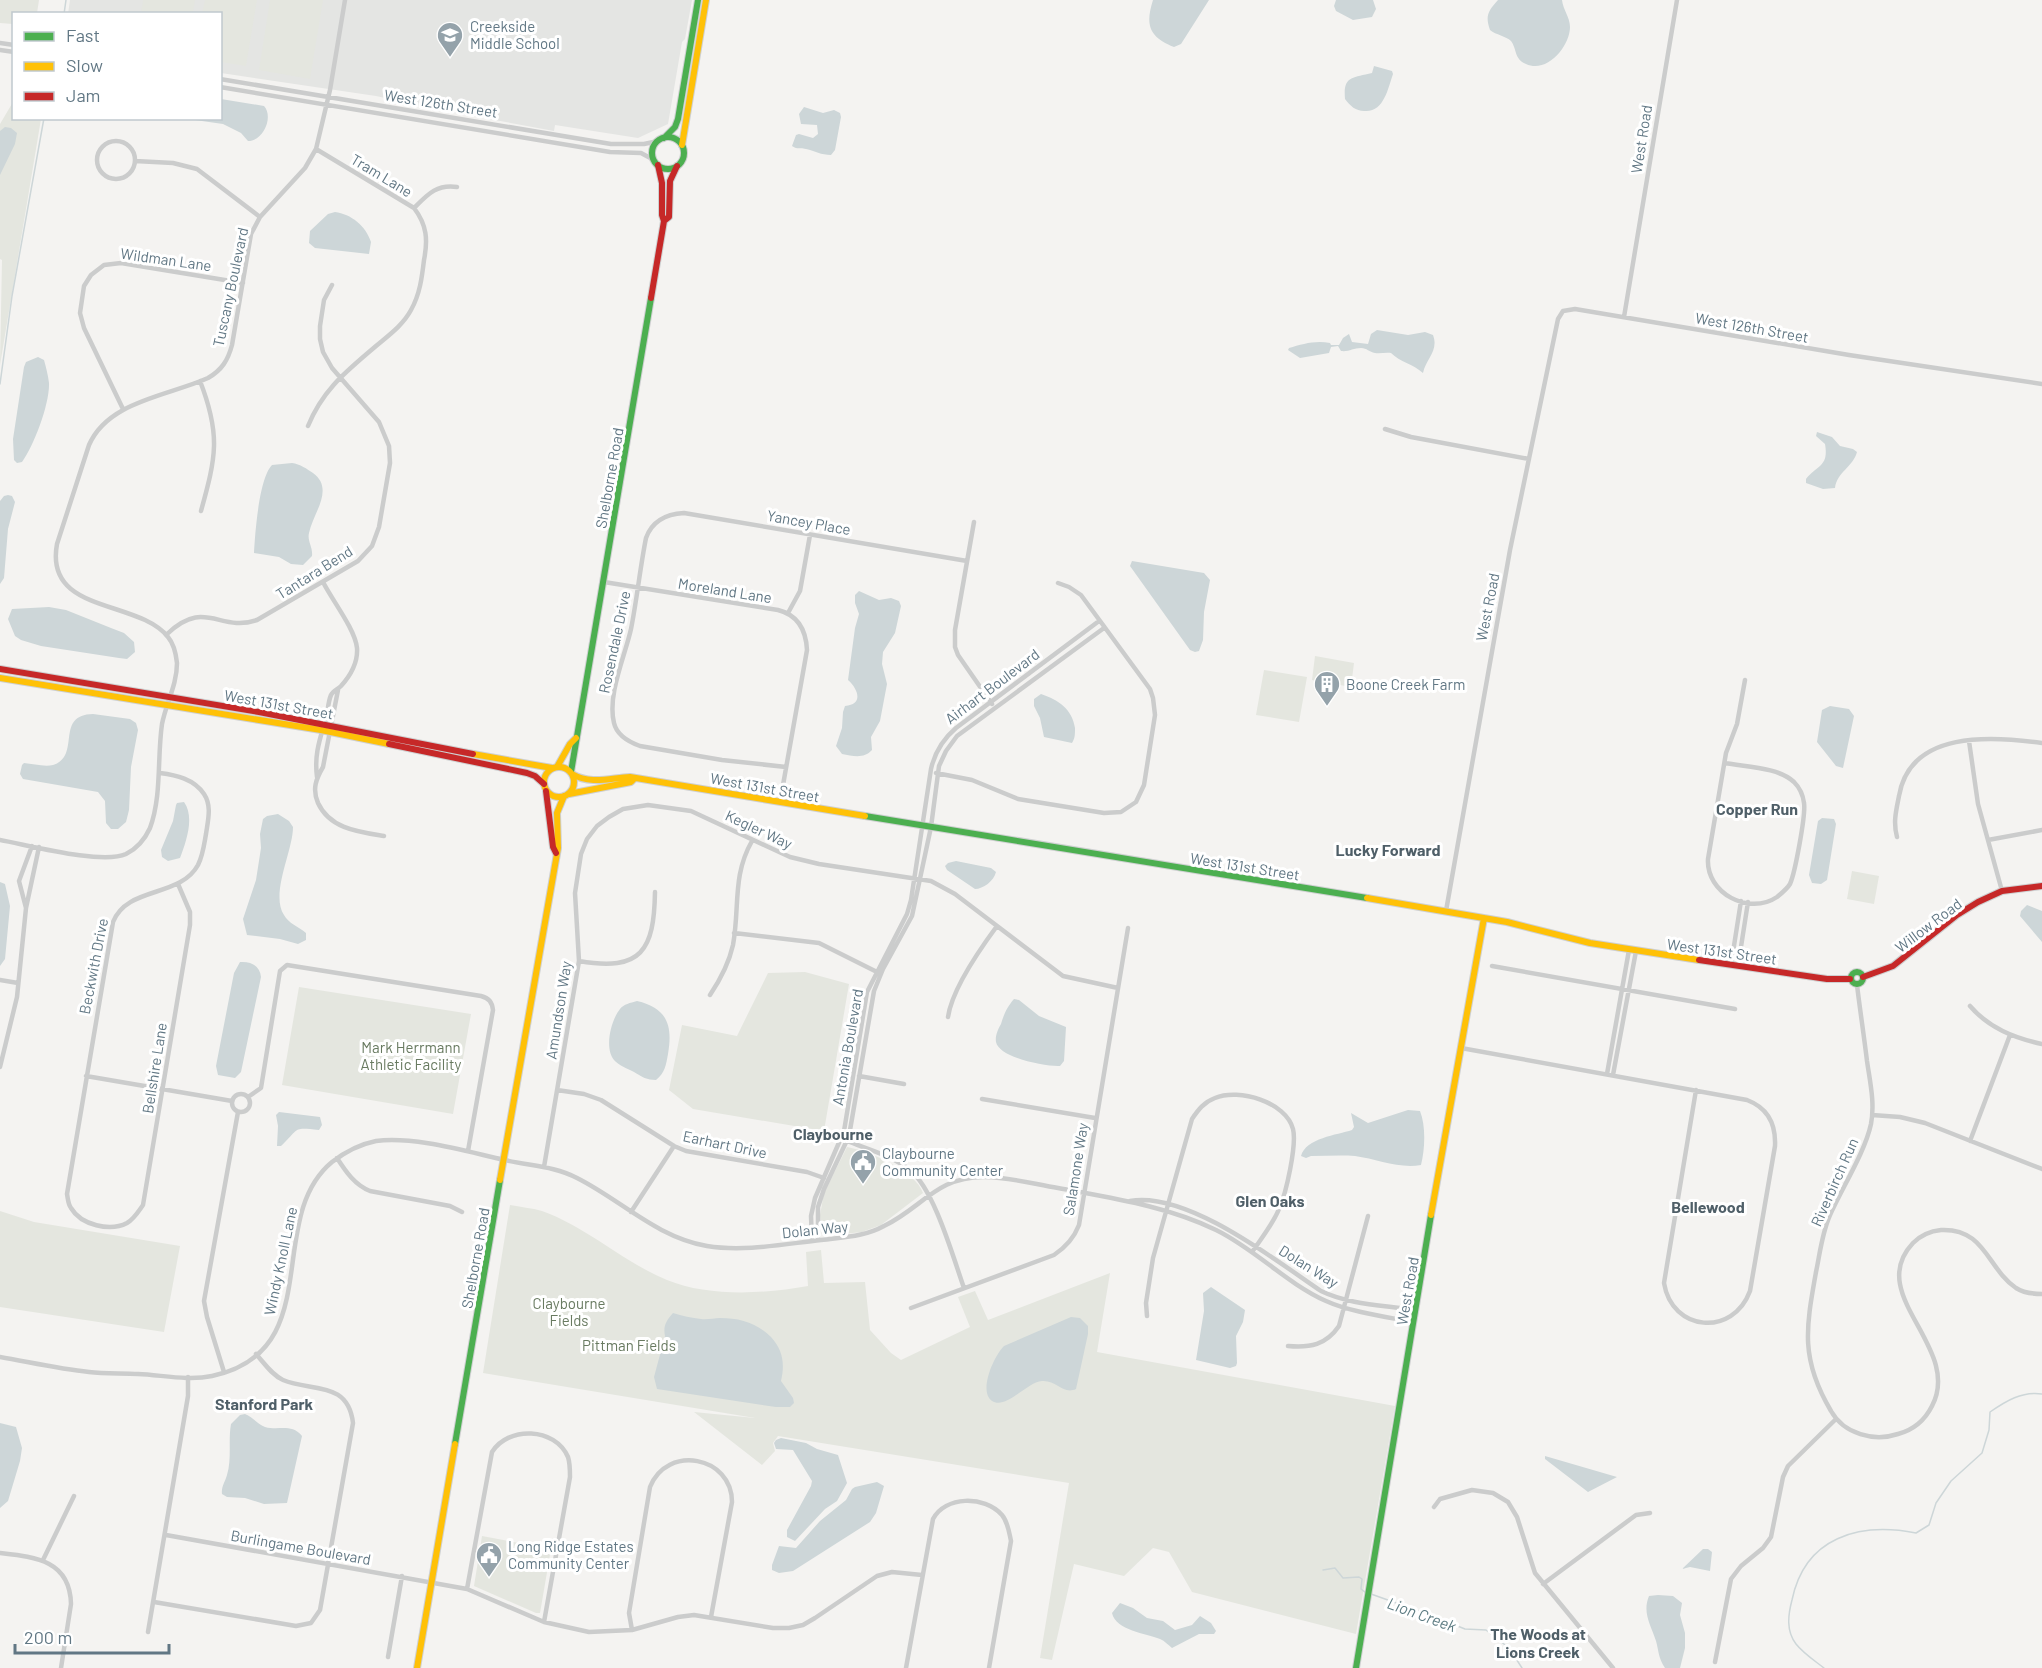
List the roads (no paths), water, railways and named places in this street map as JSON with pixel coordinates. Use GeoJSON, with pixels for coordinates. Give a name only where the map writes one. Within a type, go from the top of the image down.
{"type":"FeatureCollection","features":[{"type":"Feature","properties":{"kind":"street","name":"Tuscany Boulevard"},"geometry":{"type":"LineString","coordinates":[[166,634],[145,619],[92,601],[74,592],[62,578],[57,562],[57,544],[89,445],[105,421],[123,409],[200,381],[220,370],[228,357],[251,234],[260,217],[300,175],[316,149],[345,0]]}},
{"type":"Feature","properties":{"kind":"street"},"geometry":{"type":"LineString","coordinates":[[698,0],[678,119],[675,127],[652,151],[656,162],[669,169],[676,166],[684,155],[682,145],[706,0]]}},
{"type":"Feature","properties":{"kind":"street","name":"West Road"},"geometry":{"type":"LineString","coordinates":[[1624,318],[1677,0]]}},
{"type":"Feature","properties":{"kind":"street","name":"West 126th Street"},"geometry":{"type":"LineString","coordinates":[[222,79],[327,101],[610,152],[641,153],[656,162]]}},
{"type":"Feature","properties":{"kind":"street","name":"West 126th Street"},"geometry":{"type":"LineString","coordinates":[[222,87],[611,144],[631,145],[661,140]]}},
{"type":"Feature","properties":{"kind":"street"},"geometry":{"type":"LineString","coordinates":[[661,140],[673,138],[682,145]]}},
{"type":"Feature","properties":{"kind":"street"},"geometry":{"type":"LineString","coordinates":[[115,142],[127,145],[134,154],[135,161],[133,169],[126,176],[113,179],[102,173],[97,161],[102,147],[115,142]]}},
{"type":"Feature","properties":{"kind":"street","name":"Tram Lane"},"geometry":{"type":"LineString","coordinates":[[308,426],[317,405],[340,377],[399,327],[412,309],[419,289],[427,240],[423,223],[414,208],[316,149]]}},
{"type":"Feature","properties":{"kind":"street"},"geometry":{"type":"LineString","coordinates":[[135,161],[173,163],[197,169],[260,217]]}},
{"type":"Feature","properties":{"kind":"street","name":"Shelborne Road"},"geometry":{"type":"LineString","coordinates":[[571,773],[664,221],[662,183],[656,162]]}},
{"type":"Feature","properties":{"kind":"street","name":"Shelborne Road"},"geometry":{"type":"LineString","coordinates":[[664,221],[669,217],[670,181],[676,166]]}},
{"type":"Feature","properties":{"kind":"street"},"geometry":{"type":"LineString","coordinates":[[414,208],[435,188],[444,185],[457,187]]}},
{"type":"Feature","properties":{"kind":"street","name":"Wildman Lane"},"geometry":{"type":"LineString","coordinates":[[123,409],[81,319],[80,309],[84,286],[94,272],[107,264],[121,262],[243,283]]}},
{"type":"Feature","properties":{"kind":"street","name":"Tantara Bend"},"geometry":{"type":"LineString","coordinates":[[166,634],[180,623],[193,617],[243,623],[257,620],[358,561],[372,546],[379,527],[390,463],[389,446],[384,431],[327,360],[320,339],[320,326],[324,300],[332,285]]}},
{"type":"Feature","properties":{"kind":"street","name":"West 126th Street"},"geometry":{"type":"LineString","coordinates":[[1563,311],[1575,309],[1849,356],[2042,384]]}},
{"type":"Feature","properties":{"kind":"street","name":"West Road"},"geometry":{"type":"LineString","coordinates":[[1446,911],[1528,459],[1557,321],[1563,311]]}},
{"type":"Feature","properties":{"kind":"street"},"geometry":{"type":"LineString","coordinates":[[200,381],[213,419],[215,440],[213,467],[201,511]]}},
{"type":"Feature","properties":{"kind":"street"},"geometry":{"type":"LineString","coordinates":[[1385,429],[1411,438],[1528,459]]}},
{"type":"Feature","properties":{"kind":"street","name":"Yancey Place"},"geometry":{"type":"LineString","coordinates":[[651,527],[664,517],[684,513],[967,561]]}},
{"type":"Feature","properties":{"kind":"street"},"geometry":{"type":"LineString","coordinates":[[974,522],[955,630],[955,647],[958,655],[995,709]]}},
{"type":"Feature","properties":{"kind":"street","name":"Rosendale Drive"},"geometry":{"type":"LineString","coordinates":[[651,527],[646,538],[639,588],[617,682],[612,712],[616,728],[620,735],[629,742],[640,746],[722,760],[786,767]]}},
{"type":"Feature","properties":{"kind":"street"},"geometry":{"type":"LineString","coordinates":[[788,613],[800,591],[810,535]]}},
{"type":"Feature","properties":{"kind":"street"},"geometry":{"type":"LineString","coordinates":[[317,777],[315,764],[339,689],[348,678],[356,658],[357,646],[353,634],[322,582]]}},
{"type":"Feature","properties":{"kind":"street","name":"Moreland Lane"},"geometry":{"type":"LineString","coordinates":[[604,582],[788,613],[801,625],[807,650],[780,802]]}},
{"type":"Feature","properties":{"kind":"street"},"geometry":{"type":"LineString","coordinates":[[931,772],[972,780],[1018,799],[1104,813],[1121,812],[1129,808],[1141,795],[1155,707],[1150,689],[1081,595],[1069,586],[1058,582]]}},
{"type":"Feature","properties":{"kind":"street","name":"Airhart Boulevard"},"geometry":{"type":"LineString","coordinates":[[923,826],[936,752],[947,736],[1099,621]]}},
{"type":"Feature","properties":{"kind":"street","name":"Airhart Boulevard"},"geometry":{"type":"LineString","coordinates":[[931,827],[938,774],[942,759],[951,743],[1104,628]]}},
{"type":"Feature","properties":{"kind":"street"},"geometry":{"type":"LineString","coordinates":[[0,840],[95,857],[117,857],[139,845],[149,830],[160,773],[162,728],[168,702],[173,692],[177,663],[174,648],[166,634]]}},
{"type":"Feature","properties":{"kind":"street","name":"West 131st Street"},"geometry":{"type":"LineString","coordinates":[[0,669],[168,702]]}},
{"type":"Feature","properties":{"kind":"street","name":"West 131st Street"},"geometry":{"type":"LineString","coordinates":[[0,678],[327,728],[529,766],[554,767]]}},
{"type":"Feature","properties":{"kind":"street"},"geometry":{"type":"LineString","coordinates":[[1725,764],[1784,775],[1796,784],[1804,805],[1790,883],[1772,900],[1745,901],[1720,892],[1713,883],[1708,870],[1726,753],[1737,724],[1745,680]]}},
{"type":"Feature","properties":{"kind":"street"},"geometry":{"type":"LineString","coordinates":[[327,728],[324,767],[317,777],[314,788],[316,798],[327,817],[344,828],[384,836]]}},
{"type":"Feature","properties":{"kind":"street","name":"West 131st Street"},"geometry":{"type":"LineString","coordinates":[[327,728],[535,776],[544,786]]}},
{"type":"Feature","properties":{"kind":"street","name":"Shelborne Road"},"geometry":{"type":"LineString","coordinates":[[554,767],[572,740],[576,738]]}},
{"type":"Feature","properties":{"kind":"street"},"geometry":{"type":"LineString","coordinates":[[1897,837],[1894,824],[1900,790],[1907,772],[1916,761],[1939,747],[1969,741],[1997,738],[2042,743]]}},
{"type":"Feature","properties":{"kind":"street"},"geometry":{"type":"LineString","coordinates":[[1969,741],[1978,804],[2002,891]]}},
{"type":"Feature","properties":{"kind":"street"},"geometry":{"type":"LineString","coordinates":[[554,767],[563,767],[571,773],[574,786],[566,795],[554,796],[544,786],[545,775],[554,767]]}},
{"type":"Feature","properties":{"kind":"street","name":"Beckwith Drive"},"geometry":{"type":"LineString","coordinates":[[99,1226],[88,1223],[69,1207],[67,1194],[106,950],[117,912],[127,903],[178,884],[194,870],[202,854],[209,806],[198,786],[185,778],[160,773]]}},
{"type":"Feature","properties":{"kind":"street","name":"West 131st Street"},"geometry":{"type":"LineString","coordinates":[[571,773],[586,781],[630,777],[677,784],[1446,911],[1633,951],[1827,979],[1850,979]]}},
{"type":"Feature","properties":{"kind":"street","name":"West 131st Street"},"geometry":{"type":"LineString","coordinates":[[566,795],[631,782],[634,779]]}},
{"type":"Feature","properties":{"kind":"street","name":"Shelborne Road"},"geometry":{"type":"LineString","coordinates":[[544,786],[553,847],[556,853]]}},
{"type":"Feature","properties":{"kind":"street","name":"Shelborne Road"},"geometry":{"type":"LineString","coordinates":[[417,1668],[559,843],[557,810],[566,795]]}},
{"type":"Feature","properties":{"kind":"street","name":"Kegler Way"},"geometry":{"type":"LineString","coordinates":[[597,826],[623,809],[641,806],[691,811],[777,852],[802,861],[917,879],[950,890],[1064,976],[1118,988]]}},
{"type":"Feature","properties":{"kind":"street","name":"Amundson Way"},"geometry":{"type":"LineString","coordinates":[[544,1167],[579,961],[575,883],[584,847],[597,826]]}},
{"type":"Feature","properties":{"kind":"street","name":"Antonia Boulevard"},"geometry":{"type":"LineString","coordinates":[[812,1241],[811,1216],[815,1198],[844,1140],[856,1076],[866,1000],[912,916],[923,826]]}},
{"type":"Feature","properties":{"kind":"street","name":"Antonia Boulevard"},"geometry":{"type":"LineString","coordinates":[[917,879],[931,827]]}},
{"type":"Feature","properties":{"kind":"street"},"geometry":{"type":"LineString","coordinates":[[1988,840],[2042,830]]}},
{"type":"Feature","properties":{"kind":"street"},"geometry":{"type":"LineString","coordinates":[[710,995],[727,965],[734,933],[740,869],[753,841]]}},
{"type":"Feature","properties":{"kind":"street"},"geometry":{"type":"LineString","coordinates":[[26,908],[19,881],[32,846]]}},
{"type":"Feature","properties":{"kind":"street"},"geometry":{"type":"LineString","coordinates":[[0,1066],[11,1026],[26,908],[39,848]]}},
{"type":"Feature","properties":{"kind":"street","name":"Bellshire Lane"},"geometry":{"type":"LineString","coordinates":[[99,1226],[110,1227],[128,1222],[143,1205],[190,926],[190,912],[178,884]]}},
{"type":"Feature","properties":{"kind":"street","name":"Willow Road"},"geometry":{"type":"LineString","coordinates":[[1863,977],[1893,966],[1977,902],[2002,891],[2042,886]]}},
{"type":"Feature","properties":{"kind":"street"},"geometry":{"type":"LineString","coordinates":[[579,961],[616,964],[632,958],[645,947],[653,928],[655,892]]}},
{"type":"Feature","properties":{"kind":"street"},"geometry":{"type":"LineString","coordinates":[[1734,965],[1745,901]]}},
{"type":"Feature","properties":{"kind":"street","name":"West Road"},"geometry":{"type":"LineString","coordinates":[[1356,1668],[1415,1310],[1484,918]]}},
{"type":"Feature","properties":{"kind":"street"},"geometry":{"type":"LineString","coordinates":[[948,1017],[954,996],[983,943],[997,926]]}},
{"type":"Feature","properties":{"kind":"street","name":"Salamone Way"},"geometry":{"type":"LineString","coordinates":[[911,1308],[1060,1250],[1075,1234],[1079,1224],[1128,928]]}},
{"type":"Feature","properties":{"kind":"street"},"geometry":{"type":"LineString","coordinates":[[734,933],[819,943],[879,973]]}},
{"type":"Feature","properties":{"kind":"street"},"geometry":{"type":"LineString","coordinates":[[1607,1074],[1622,990],[1633,951]]}},
{"type":"Feature","properties":{"kind":"street"},"geometry":{"type":"LineString","coordinates":[[1613,1075],[1629,991],[1633,951]]}},
{"type":"Feature","properties":{"kind":"street"},"geometry":{"type":"LineString","coordinates":[[248,1097],[261,1088],[280,971],[283,968],[293,965],[481,996],[490,1000],[493,1010],[468,1151]]}},
{"type":"Feature","properties":{"kind":"street"},"geometry":{"type":"LineString","coordinates":[[1492,966],[1735,1009]]}},
{"type":"Feature","properties":{"kind":"street"},"geometry":{"type":"LineString","coordinates":[[1855,972],[1859,972],[1863,977],[1862,982],[1857,985],[1853,984],[1850,979],[1855,972]]}},
{"type":"Feature","properties":{"kind":"street"},"geometry":{"type":"LineString","coordinates":[[0,980],[18,983]]}},
{"type":"Feature","properties":{"kind":"street","name":"Riverbirch Run"},"geometry":{"type":"LineString","coordinates":[[1836,1419],[1819,1389],[1809,1358],[1807,1335],[1808,1317],[1824,1230],[1866,1141],[1872,1115],[1872,1096],[1857,985]]}},
{"type":"Feature","properties":{"kind":"street"},"geometry":{"type":"LineString","coordinates":[[1970,1006],[1987,1023],[2010,1035],[2042,1044]]}},
{"type":"Feature","properties":{"kind":"street"},"geometry":{"type":"LineString","coordinates":[[1971,1141],[2010,1035]]}},
{"type":"Feature","properties":{"kind":"street"},"geometry":{"type":"LineString","coordinates":[[1461,1048],[1696,1090],[1754,1102],[1766,1113],[1772,1121],[1775,1136],[1754,1274],[1747,1300],[1735,1314],[1718,1322],[1699,1322],[1686,1317],[1673,1306],[1664,1283],[1696,1090]]}},
{"type":"Feature","properties":{"kind":"street"},"geometry":{"type":"LineString","coordinates":[[86,1076],[232,1101]]}},
{"type":"Feature","properties":{"kind":"street"},"geometry":{"type":"LineString","coordinates":[[856,1076],[904,1084]]}},
{"type":"Feature","properties":{"kind":"street","name":"Earhart Drive"},"geometry":{"type":"LineString","coordinates":[[557,1090],[584,1094],[601,1100],[674,1146],[693,1153],[807,1172],[826,1179]]}},
{"type":"Feature","properties":{"kind":"street"},"geometry":{"type":"LineString","coordinates":[[237,1094],[248,1097],[251,1102],[249,1108],[244,1112],[234,1109],[232,1101],[237,1094]]}},
{"type":"Feature","properties":{"kind":"street"},"geometry":{"type":"LineString","coordinates":[[1147,1316],[1146,1303],[1153,1258],[1192,1119],[1197,1110],[1217,1097],[1228,1095],[1259,1099],[1270,1103],[1287,1116],[1293,1130],[1294,1142],[1279,1210],[1252,1252]]}},
{"type":"Feature","properties":{"kind":"street"},"geometry":{"type":"LineString","coordinates":[[982,1099],[1095,1118]]}},
{"type":"Feature","properties":{"kind":"street"},"geometry":{"type":"LineString","coordinates":[[224,1372],[204,1301],[238,1112]]}},
{"type":"Feature","properties":{"kind":"street"},"geometry":{"type":"LineString","coordinates":[[1872,1115],[1916,1120],[2042,1169]]}},
{"type":"Feature","properties":{"kind":"street","name":"Windy Knoll Lane"},"geometry":{"type":"LineString","coordinates":[[0,1357],[90,1372],[188,1377],[203,1377],[236,1368],[267,1344],[282,1318],[304,1203],[318,1178],[338,1158],[367,1143],[398,1140],[468,1151],[504,1160]]}},
{"type":"Feature","properties":{"kind":"street"},"geometry":{"type":"LineString","coordinates":[[844,1140],[899,1162],[918,1177],[929,1195],[964,1288]]}},
{"type":"Feature","properties":{"kind":"street"},"geometry":{"type":"LineString","coordinates":[[631,1212],[674,1146]]}},
{"type":"Feature","properties":{"kind":"street"},"geometry":{"type":"LineString","coordinates":[[338,1158],[355,1182],[363,1188],[450,1206],[462,1212]]}},
{"type":"Feature","properties":{"kind":"street","name":"Dolan Way"},"geometry":{"type":"LineString","coordinates":[[504,1160],[544,1167],[575,1177],[659,1230],[704,1245],[740,1248],[857,1236],[888,1225],[950,1182],[966,1178],[982,1177],[1084,1193],[1130,1202],[1202,1223],[1252,1252],[1327,1302],[1413,1322]]}},
{"type":"Feature","properties":{"kind":"street","name":"Antonia Boulevard"},"geometry":{"type":"LineString","coordinates":[[818,1240],[818,1207],[826,1179]]}},
{"type":"Feature","properties":{"kind":"street","name":"Dolan Way"},"geometry":{"type":"LineString","coordinates":[[1130,1202],[1138,1200],[1168,1205],[1204,1217],[1256,1246],[1321,1291],[1346,1300],[1415,1310]]}},
{"type":"Feature","properties":{"kind":"street"},"geometry":{"type":"LineString","coordinates":[[1288,1346],[1310,1347],[1323,1342],[1340,1326],[1368,1216]]}},
{"type":"Feature","properties":{"kind":"street"},"geometry":{"type":"LineString","coordinates":[[1715,1662],[1731,1579],[1741,1566],[1769,1541],[1775,1524],[1783,1477],[1788,1466],[1836,1419],[1858,1433],[1874,1437],[1892,1436],[1914,1427],[1925,1417],[1934,1402],[1939,1382],[1937,1367],[1931,1350],[1904,1299],[1899,1278],[1901,1264],[1907,1251],[1916,1240],[1937,1230],[1949,1230],[1972,1238],[1982,1247],[2010,1283],[2022,1291],[2042,1294]]}},
{"type":"Feature","properties":{"kind":"street"},"geometry":{"type":"LineString","coordinates":[[154,1602],[296,1626],[311,1623],[320,1611],[353,1423],[352,1415],[341,1397],[325,1388],[285,1381],[277,1377],[256,1354]]}},
{"type":"Feature","properties":{"kind":"street"},"geometry":{"type":"LineString","coordinates":[[148,1632],[188,1396],[188,1377]]}},
{"type":"Feature","properties":{"kind":"street"},"geometry":{"type":"LineString","coordinates":[[467,1589],[490,1456],[497,1444],[516,1434],[526,1433],[546,1437],[558,1444],[567,1456],[570,1468],[544,1623]]}},
{"type":"Feature","properties":{"kind":"street"},"geometry":{"type":"LineString","coordinates":[[632,1630],[629,1613],[651,1487],[656,1475],[673,1462],[702,1463],[715,1468],[727,1479],[732,1490],[732,1502],[711,1617]]}},
{"type":"Feature","properties":{"kind":"street"},"geometry":{"type":"LineString","coordinates":[[1434,1508],[1440,1499],[1465,1491],[1480,1490],[1502,1497],[1515,1511],[1532,1569],[1613,1668]]}},
{"type":"Feature","properties":{"kind":"street"},"geometry":{"type":"LineString","coordinates":[[44,1560],[74,1496]]}},
{"type":"Feature","properties":{"kind":"street"},"geometry":{"type":"LineString","coordinates":[[906,1668],[930,1530],[937,1512],[950,1503],[966,1501],[988,1505],[999,1513],[1006,1522],[1011,1541],[989,1668]]}},
{"type":"Feature","properties":{"kind":"street"},"geometry":{"type":"LineString","coordinates":[[1543,1584],[1636,1515],[1650,1513]]}},
{"type":"Feature","properties":{"kind":"street","name":"Burlingame Boulevard"},"geometry":{"type":"LineString","coordinates":[[165,1535],[467,1589],[544,1623],[590,1632],[632,1630],[687,1616],[711,1617],[772,1628],[796,1627],[815,1618],[877,1576],[899,1572],[922,1575]]}},
{"type":"Feature","properties":{"kind":"street"},"geometry":{"type":"LineString","coordinates":[[0,1553],[32,1556],[44,1560],[62,1574],[71,1595],[70,1616],[61,1668]]}},
{"type":"Feature","properties":{"kind":"street"},"geometry":{"type":"LineString","coordinates":[[388,1657],[402,1576]]}},
{"type":"Feature","properties":{"kind":"waterway"},"geometry":{"type":"LineString","coordinates":[[64,12],[66,0]]}},
{"type":"Feature","properties":{"kind":"waterway"},"geometry":{"type":"LineString","coordinates":[[0,384],[12,296],[44,120]]}},
{"type":"Feature","properties":{"kind":"waterway"},"geometry":{"type":"LineString","coordinates":[[1824,1668],[1799,1647],[1789,1628],[1792,1600],[1799,1579],[1809,1561],[1822,1548],[1855,1533],[1874,1530],[1916,1533],[1929,1525],[1936,1503],[1951,1481],[1982,1453],[1989,1430],[1990,1412],[2021,1395],[2042,1394]]}},
{"type":"Feature","properties":{"kind":"waterway","name":"Lion Creek"},"geometry":{"type":"LineString","coordinates":[[1323,1570],[1335,1568],[1343,1578],[1359,1577],[1362,1579],[1361,1589],[1366,1593]]}},
{"type":"Feature","properties":{"kind":"waterway","name":"Lion Creek"},"geometry":{"type":"LineString","coordinates":[[1371,1594],[1465,1629],[1486,1630],[1509,1648],[1522,1668]]}},
{"type":"Feature","properties":{"kind":"place","name":"Creekside Middle School"},"geometry":{"type":"Point","coordinates":[450,58]}},
{"type":"Feature","properties":{"kind":"place","name":"Boone Creek Farm"},"geometry":{"type":"Point","coordinates":[1327,707]}},
{"type":"Feature","properties":{"kind":"place","name":"Claybourne Community Center"},"geometry":{"type":"Point","coordinates":[863,1185]}},
{"type":"Feature","properties":{"kind":"place","name":"Long Ridge Estates Community Center"},"geometry":{"type":"Point","coordinates":[489,1578]}},
{"type":"Feature","properties":{"kind":"district","name":"Copper Run"},"geometry":{"type":"Point","coordinates":[1757,808]}},
{"type":"Feature","properties":{"kind":"district","name":"Lucky Forward"},"geometry":{"type":"Point","coordinates":[1388,849]}},
{"type":"Feature","properties":{"kind":"district","name":"Claybourne"},"geometry":{"type":"Point","coordinates":[833,1133]}},
{"type":"Feature","properties":{"kind":"district","name":"Glen Oaks"},"geometry":{"type":"Point","coordinates":[1270,1200]}},
{"type":"Feature","properties":{"kind":"district","name":"Bellewood"},"geometry":{"type":"Point","coordinates":[1708,1206]}},
{"type":"Feature","properties":{"kind":"district","name":"Stanford Park"},"geometry":{"type":"Point","coordinates":[264,1403]}},
{"type":"Feature","properties":{"kind":"district","name":"The Woods at Lions Creek"},"geometry":{"type":"Point","coordinates":[1538,1642]}},
{"type":"Feature","properties":{"kind":"park label","name":"Mark Herrmann Athletic Facility"},"geometry":{"type":"Point","coordinates":[411,1056]}},
{"type":"Feature","properties":{"kind":"park label","name":"Claybourne Fields"},"geometry":{"type":"Point","coordinates":[569,1312]}},
{"type":"Feature","properties":{"kind":"park label","name":"Pittman Fields"},"geometry":{"type":"Point","coordinates":[629,1345]}}]}
